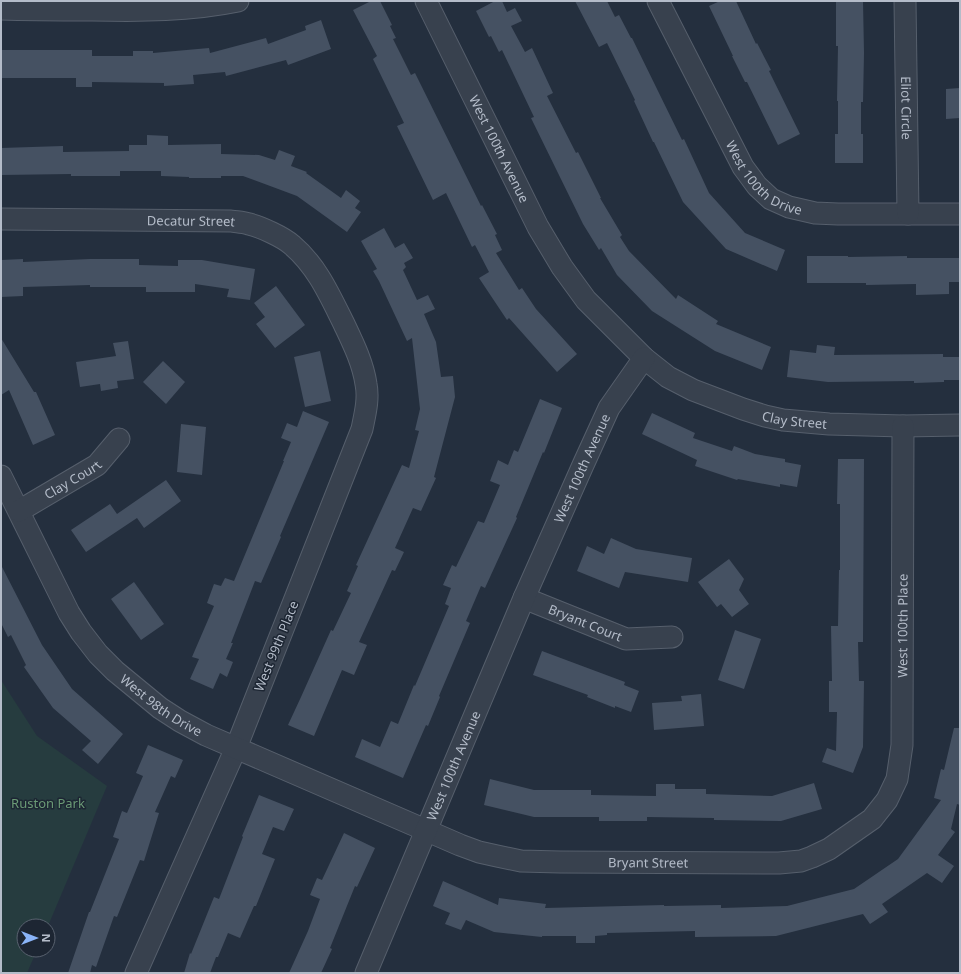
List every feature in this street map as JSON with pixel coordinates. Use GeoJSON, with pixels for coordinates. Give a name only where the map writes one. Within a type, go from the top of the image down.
{"type":"FeatureCollection","features":[{"type":"Feature","properties":{"kind":"street"},"geometry":{"type":"LineString","coordinates":[[1,9],[137,6],[184,9],[213,6],[238,1]]}},
{"type":"Feature","properties":{"kind":"street","name":"West 100th Avenue"},"geometry":{"type":"LineString","coordinates":[[366,973],[423,828],[582,465],[609,408],[644,358],[586,300],[562,267],[538,227],[426,1]]}},
{"type":"Feature","properties":{"kind":"street","name":"West 100th Drive"},"geometry":{"type":"LineString","coordinates":[[658,1],[743,167],[757,186],[771,199],[789,207],[815,213],[960,214]]}},
{"type":"Feature","properties":{"kind":"street","name":"Eliot Circle"},"geometry":{"type":"LineString","coordinates":[[905,1],[908,214]]}},
{"type":"Feature","properties":{"kind":"street","name":"Decatur Street"},"geometry":{"type":"LineString","coordinates":[[1,218],[231,221],[249,224],[278,236],[292,245],[311,265],[322,280],[339,314]]}},
{"type":"Feature","properties":{"kind":"street","name":"West 99th Place"},"geometry":{"type":"LineString","coordinates":[[136,973],[236,748],[362,429],[367,397],[367,385],[355,345],[339,314]]}},
{"type":"Feature","properties":{"kind":"street","name":"Clay Street"},"geometry":{"type":"LineString","coordinates":[[644,358],[668,377],[693,390],[743,409],[783,420],[828,424],[903,426],[960,425]]}},
{"type":"Feature","properties":{"kind":"street","name":"West 100th Place"},"geometry":{"type":"LineString","coordinates":[[872,819],[887,800],[897,779],[902,745],[903,426]]}},
{"type":"Feature","properties":{"kind":"street","name":"Clay Court"},"geometry":{"type":"LineString","coordinates":[[18,511],[97,465],[119,439]]}},
{"type":"Feature","properties":{"kind":"street","name":"West 98th Drive"},"geometry":{"type":"LineString","coordinates":[[1,476],[69,614],[98,654],[115,671],[160,708],[206,735],[423,828]]}},
{"type":"Feature","properties":{"kind":"street","name":"Bryant Court"},"geometry":{"type":"LineString","coordinates":[[524,598],[626,639],[672,638]]}},
{"type":"Feature","properties":{"kind":"street","name":"Bryant Street"},"geometry":{"type":"LineString","coordinates":[[423,828],[479,852],[522,861],[779,863],[801,861],[818,855],[872,819]]}},
{"type":"Feature","properties":{"kind":"green space","name":"Ruston Park"},"geometry":{"type":"Polygon","coordinates":[[[1,680],[37,736],[107,786],[51,918],[16,918],[16,958],[34,958],[27,973],[1,973],[1,680]]]}},
{"type":"Feature","properties":{"kind":"building"},"geometry":{"type":"Polygon","coordinates":[[[371,1],[380,1],[392,25],[390,26],[396,38],[393,39],[411,75],[415,73],[481,206],[482,205],[497,234],[495,235],[502,250],[496,253],[519,290],[522,288],[536,309],[577,354],[557,372],[509,318],[507,320],[479,278],[489,272],[475,245],[472,247],[446,193],[433,200],[397,126],[404,123],[373,59],[377,56],[353,10],[371,1]]]}},
{"type":"Feature","properties":{"kind":"building"},"geometry":{"type":"Polygon","coordinates":[[[495,1],[502,1],[507,12],[515,8],[522,21],[511,26],[525,52],[532,48],[553,93],[547,96],[576,153],[578,152],[600,198],[622,235],[620,237],[629,251],[676,299],[678,295],[718,321],[716,324],[771,347],[762,370],[715,351],[652,311],[617,275],[601,248],[599,250],[583,224],[531,118],[534,117],[502,50],[499,52],[491,36],[489,37],[476,11],[495,1]]]}},
{"type":"Feature","properties":{"kind":"building"},"geometry":{"type":"Polygon","coordinates":[[[575,1],[607,1],[615,17],[619,15],[632,38],[682,140],[684,139],[709,193],[745,233],[785,250],[777,271],[726,249],[683,202],[607,43],[599,47],[575,1]]]}},
{"type":"Feature","properties":{"kind":"building"},"geometry":{"type":"Polygon","coordinates":[[[720,1],[736,1],[756,44],[757,43],[771,70],[769,71],[800,134],[778,145],[747,82],[745,82],[732,56],[709,6],[720,1]]]}},
{"type":"Feature","properties":{"kind":"building"},"geometry":{"type":"Polygon","coordinates":[[[836,1],[863,1],[864,53],[861,134],[863,134],[863,163],[835,163],[835,134],[838,134],[838,46],[836,46],[836,1]]]}},
{"type":"Feature","properties":{"kind":"building"},"geometry":{"type":"Polygon","coordinates":[[[321,20],[331,49],[288,65],[286,60],[226,76],[225,72],[193,75],[194,84],[164,86],[164,83],[92,82],[92,87],[76,87],[76,78],[1,78],[1,50],[92,50],[92,56],[133,56],[133,51],[153,51],[153,53],[209,48],[210,53],[266,38],[268,44],[306,30],[305,26],[321,20]]]}},
{"type":"Feature","properties":{"kind":"building"},"geometry":{"type":"Polygon","coordinates":[[[960,88],[960,118],[946,119],[946,89],[960,88]]]}},
{"type":"Feature","properties":{"kind":"building"},"geometry":{"type":"Polygon","coordinates":[[[147,135],[168,136],[168,145],[221,144],[221,154],[259,155],[275,160],[279,150],[295,156],[291,166],[307,172],[306,173],[341,198],[346,190],[360,201],[355,208],[361,212],[347,232],[297,196],[243,176],[189,178],[161,176],[161,171],[120,171],[120,176],[71,176],[71,174],[1,175],[1,148],[63,146],[63,152],[129,151],[129,145],[147,145],[147,135]]]}},
{"type":"Feature","properties":{"kind":"building"},"geometry":{"type":"Polygon","coordinates":[[[384,228],[395,248],[404,243],[413,258],[404,263],[406,267],[403,270],[417,300],[428,295],[435,309],[424,314],[436,342],[441,377],[453,376],[455,397],[434,477],[436,478],[421,511],[413,508],[395,548],[404,552],[395,571],[392,570],[359,642],[367,645],[354,675],[342,670],[314,736],[288,725],[331,630],[333,631],[351,593],[347,591],[358,566],[356,565],[402,465],[409,468],[419,431],[415,430],[420,409],[412,338],[407,341],[373,271],[377,269],[361,241],[384,228]]]}},
{"type":"Feature","properties":{"kind":"building"},"geometry":{"type":"Polygon","coordinates":[[[807,256],[907,256],[907,258],[960,258],[960,282],[949,282],[949,294],[916,295],[916,284],[866,285],[866,283],[807,283],[807,256]]]}},
{"type":"Feature","properties":{"kind":"building"},"geometry":{"type":"Polygon","coordinates":[[[23,259],[23,262],[90,259],[139,259],[139,265],[178,266],[178,260],[202,260],[255,269],[250,300],[227,297],[229,289],[195,284],[195,292],[146,292],[146,287],[90,287],[90,285],[23,287],[23,296],[1,297],[1,260],[23,259]]]}},
{"type":"Feature","properties":{"kind":"building"},"geometry":{"type":"Polygon","coordinates":[[[276,286],[305,325],[275,348],[256,324],[265,317],[254,303],[276,286]]]}},
{"type":"Feature","properties":{"kind":"building"},"geometry":{"type":"Polygon","coordinates":[[[1,338],[34,392],[36,392],[55,435],[33,445],[9,390],[1,395],[1,338]]]}},
{"type":"Feature","properties":{"kind":"building"},"geometry":{"type":"Polygon","coordinates":[[[128,341],[134,379],[117,381],[118,388],[101,391],[100,384],[80,387],[76,362],[116,356],[113,343],[128,341]]]}},
{"type":"Feature","properties":{"kind":"building"},"geometry":{"type":"Polygon","coordinates":[[[817,345],[835,347],[834,355],[943,354],[943,357],[960,357],[960,380],[914,383],[914,381],[828,382],[787,377],[790,350],[816,353],[817,345]]]}},
{"type":"Feature","properties":{"kind":"building"},"geometry":{"type":"Polygon","coordinates":[[[320,351],[331,401],[305,407],[294,357],[320,351]]]}},
{"type":"Feature","properties":{"kind":"building"},"geometry":{"type":"Polygon","coordinates":[[[163,361],[185,382],[166,404],[143,382],[163,361]]]}},
{"type":"Feature","properties":{"kind":"building"},"geometry":{"type":"Polygon","coordinates":[[[540,399],[562,408],[516,517],[517,518],[485,588],[481,586],[466,621],[470,623],[439,696],[440,697],[403,778],[355,757],[362,739],[380,747],[391,721],[398,724],[449,606],[445,604],[451,588],[443,585],[452,565],[456,567],[478,521],[484,523],[500,485],[490,481],[498,460],[508,465],[514,450],[518,452],[540,399]]]}},
{"type":"Feature","properties":{"kind":"building"},"geometry":{"type":"Polygon","coordinates":[[[303,411],[329,422],[261,583],[255,581],[226,659],[233,662],[227,677],[220,673],[213,689],[190,679],[199,659],[192,657],[214,606],[207,603],[214,584],[221,586],[225,578],[234,581],[291,442],[281,438],[287,423],[297,427],[303,411]]]}},
{"type":"Feature","properties":{"kind":"building"},"geometry":{"type":"Polygon","coordinates":[[[652,413],[695,433],[693,438],[732,451],[734,446],[755,454],[785,459],[785,462],[801,465],[797,487],[780,484],[780,487],[737,480],[695,466],[697,460],[642,434],[652,413]]]}},
{"type":"Feature","properties":{"kind":"building"},"geometry":{"type":"Polygon","coordinates":[[[181,424],[206,427],[202,475],[177,472],[181,424]]]}},
{"type":"Feature","properties":{"kind":"building"},"geometry":{"type":"Polygon","coordinates":[[[838,459],[864,459],[863,642],[858,642],[859,681],[864,681],[863,747],[853,773],[822,762],[827,748],[836,751],[837,712],[829,712],[829,681],[832,681],[831,626],[838,626],[840,504],[837,504],[838,459]]]}},
{"type":"Feature","properties":{"kind":"building"},"geometry":{"type":"Polygon","coordinates":[[[166,480],[181,501],[144,528],[137,518],[86,552],[71,530],[110,504],[117,514],[166,480]]]}},
{"type":"Feature","properties":{"kind":"building"},"geometry":{"type":"Polygon","coordinates":[[[611,538],[636,549],[692,558],[688,582],[625,572],[619,588],[577,571],[587,546],[604,554],[611,538]]]}},
{"type":"Feature","properties":{"kind":"building"},"geometry":{"type":"Polygon","coordinates":[[[729,559],[744,579],[739,590],[749,604],[732,617],[721,604],[717,607],[698,582],[729,559]]]}},
{"type":"Feature","properties":{"kind":"building"},"geometry":{"type":"Polygon","coordinates":[[[1,565],[42,645],[72,689],[123,734],[98,764],[82,750],[91,741],[53,708],[24,667],[26,665],[11,635],[8,637],[1,623],[1,565]]]}},
{"type":"Feature","properties":{"kind":"building"},"geometry":{"type":"Polygon","coordinates":[[[134,582],[164,624],[141,640],[111,599],[134,582]]]}},
{"type":"Feature","properties":{"kind":"building"},"geometry":{"type":"Polygon","coordinates":[[[735,630],[761,639],[744,689],[718,680],[735,630]]]}},
{"type":"Feature","properties":{"kind":"building"},"geometry":{"type":"Polygon","coordinates":[[[542,651],[625,682],[624,685],[639,691],[631,712],[615,706],[615,708],[587,697],[588,695],[533,675],[542,651]]]}},
{"type":"Feature","properties":{"kind":"building"},"geometry":{"type":"Polygon","coordinates":[[[701,694],[704,726],[654,730],[652,703],[682,701],[681,696],[701,694]]]}},
{"type":"Feature","properties":{"kind":"building"},"geometry":{"type":"Polygon","coordinates":[[[954,728],[960,728],[960,805],[957,804],[951,829],[955,832],[938,855],[954,866],[942,883],[927,873],[882,904],[888,912],[870,924],[863,914],[776,936],[695,937],[695,931],[607,933],[607,935],[595,936],[595,943],[576,943],[576,936],[542,937],[494,932],[466,920],[461,930],[445,924],[450,913],[433,906],[443,881],[498,905],[499,898],[546,904],[545,908],[664,905],[721,905],[721,908],[787,906],[854,889],[898,859],[941,800],[934,798],[941,769],[944,770],[954,728]]]}},
{"type":"Feature","properties":{"kind":"building"},"geometry":{"type":"Polygon","coordinates":[[[148,745],[183,760],[175,778],[171,776],[155,812],[159,813],[144,861],[140,860],[117,917],[114,916],[96,967],[92,965],[90,973],[68,973],[89,912],[119,839],[113,837],[122,811],[127,813],[143,776],[136,773],[148,745]]]}},
{"type":"Feature","properties":{"kind":"building"},"geometry":{"type":"Polygon","coordinates":[[[490,779],[534,790],[591,790],[591,795],[656,796],[656,784],[675,784],[675,789],[706,789],[706,794],[772,796],[814,783],[822,809],[781,821],[647,817],[647,821],[599,821],[599,817],[534,817],[484,805],[490,779]]]}},
{"type":"Feature","properties":{"kind":"building"},"geometry":{"type":"Polygon","coordinates":[[[259,795],[294,809],[284,831],[273,827],[262,854],[275,859],[256,906],[254,906],[240,938],[228,933],[210,973],[184,973],[190,953],[191,954],[214,897],[219,899],[259,795]]]}},
{"type":"Feature","properties":{"kind":"building"},"geometry":{"type":"Polygon","coordinates":[[[344,833],[375,848],[357,887],[355,886],[330,948],[332,949],[321,973],[289,973],[308,931],[320,899],[310,895],[317,878],[322,880],[344,833]]]}}]}
